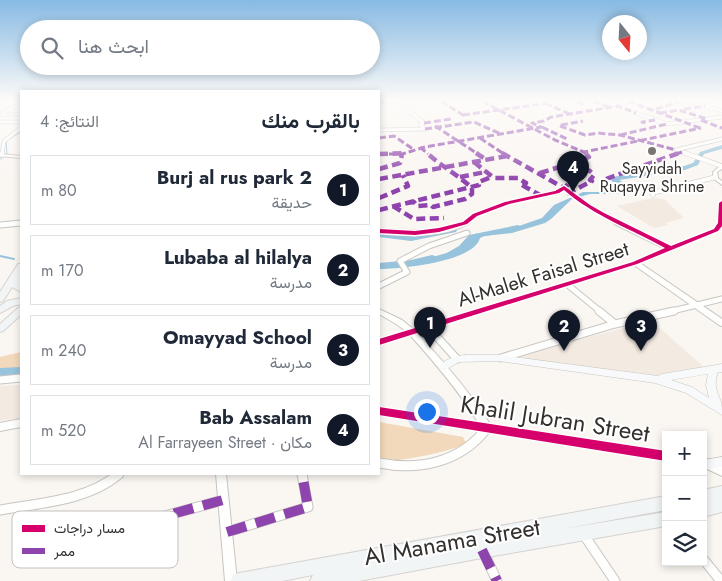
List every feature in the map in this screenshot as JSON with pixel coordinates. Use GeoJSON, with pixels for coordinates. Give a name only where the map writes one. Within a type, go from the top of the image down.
{"type":"FeatureCollection","features":[{"type":"Feature","properties":{"kind":"main road"},"geometry":{"type":"LineString","coordinates":[[20,269],[16,287],[20,289]]}},
{"type":"Feature","properties":{"kind":"main road"},"geometry":{"type":"LineString","coordinates":[[0,299],[20,269]]}},
{"type":"Feature","properties":{"kind":"main road"},"geometry":{"type":"LineString","coordinates":[[0,310],[10,303],[20,301]]}},
{"type":"Feature","properties":{"kind":"main road"},"geometry":{"type":"LineString","coordinates":[[0,329],[20,311]]}},
{"type":"Feature","properties":{"kind":"main road"},"geometry":{"type":"LineString","coordinates":[[0,329],[20,318]]}},
{"type":"Feature","properties":{"kind":"main road"},"geometry":{"type":"LineString","coordinates":[[443,367],[457,359],[499,358],[655,378],[682,376],[718,369]]}},
{"type":"Feature","properties":{"kind":"main road"},"geometry":{"type":"LineString","coordinates":[[718,369],[710,377],[710,387],[721,411]]}},
{"type":"Feature","properties":{"kind":"main road"},"geometry":{"type":"LineString","coordinates":[[655,378],[689,390],[721,411]]}},
{"type":"Feature","properties":{"kind":"main road"},"geometry":{"type":"LineString","coordinates":[[707,463],[722,462]]}},
{"type":"Feature","properties":{"kind":"main road"},"geometry":{"type":"LineString","coordinates":[[707,496],[722,494]]}},
{"type":"Feature","properties":{"kind":"main road","name":"Al Manama Street"},"geometry":{"type":"LineString","coordinates":[[239,581],[662,504]]}},
{"type":"Feature","properties":{"kind":"main road"},"geometry":{"type":"LineString","coordinates":[[707,509],[722,505]]}},
{"type":"Feature","properties":{"kind":"main road","name":"Al Manama Street"},"geometry":{"type":"LineString","coordinates":[[318,581],[369,576],[482,550],[662,520]]}},
{"type":"Feature","properties":{"kind":"street"},"geometry":{"type":"LineString","coordinates":[[380,130],[422,128]]}},
{"type":"Feature","properties":{"kind":"street"},"geometry":{"type":"LineString","coordinates":[[20,129],[2,143],[1,155],[20,157]]}},
{"type":"Feature","properties":{"kind":"street"},"geometry":{"type":"LineString","coordinates":[[4,135],[11,135]]}},
{"type":"Feature","properties":{"kind":"street"},"geometry":{"type":"LineString","coordinates":[[722,139],[676,150],[722,166]]}},
{"type":"Feature","properties":{"kind":"street"},"geometry":{"type":"LineString","coordinates":[[722,166],[715,172],[716,177],[722,184]]}},
{"type":"Feature","properties":{"kind":"street"},"geometry":{"type":"LineString","coordinates":[[653,195],[652,193],[716,177]]}},
{"type":"Feature","properties":{"kind":"street"},"geometry":{"type":"LineString","coordinates":[[380,231],[415,234],[439,230],[465,223],[475,215],[507,202],[557,192],[564,188],[597,212],[669,248]]}},
{"type":"Feature","properties":{"kind":"street","name":"Al-Malek Faisal Street"},"geometry":{"type":"LineString","coordinates":[[380,342],[635,263],[716,230],[721,223],[722,203]]}},
{"type":"Feature","properties":{"kind":"street"},"geometry":{"type":"LineString","coordinates":[[0,225],[20,223]]}},
{"type":"Feature","properties":{"kind":"street"},"geometry":{"type":"LineString","coordinates":[[380,286],[407,272],[400,262],[429,246],[467,233]]}},
{"type":"Feature","properties":{"kind":"street"},"geometry":{"type":"LineString","coordinates":[[635,263],[722,323]]}},
{"type":"Feature","properties":{"kind":"street"},"geometry":{"type":"LineString","coordinates":[[568,285],[615,324]]}},
{"type":"Feature","properties":{"kind":"street"},"geometry":{"type":"LineString","coordinates":[[499,358],[615,324],[722,299]]}},
{"type":"Feature","properties":{"kind":"street"},"geometry":{"type":"LineString","coordinates":[[380,312],[411,331],[472,404],[487,428],[481,438],[473,445],[445,459],[423,465],[400,467],[380,463]]}},
{"type":"Feature","properties":{"kind":"street"},"geometry":{"type":"LineString","coordinates":[[427,326],[457,359]]}},
{"type":"Feature","properties":{"kind":"street"},"geometry":{"type":"LineString","coordinates":[[0,380],[20,378]]}},
{"type":"Feature","properties":{"kind":"street"},"geometry":{"type":"LineString","coordinates":[[470,425],[475,415],[472,404]]}},
{"type":"Feature","properties":{"kind":"street","name":"Khalil Jubran Street"},"geometry":{"type":"LineString","coordinates":[[380,411],[662,455]]}},
{"type":"Feature","properties":{"kind":"street"},"geometry":{"type":"LineString","coordinates":[[0,427],[20,423]]}},
{"type":"Feature","properties":{"kind":"street"},"geometry":{"type":"LineString","coordinates":[[707,464],[722,472]]}},
{"type":"Feature","properties":{"kind":"street"},"geometry":{"type":"LineString","coordinates":[[0,510],[91,492],[108,484],[118,475]]}},
{"type":"Feature","properties":{"kind":"street"},"geometry":{"type":"LineString","coordinates":[[221,475],[231,581]]}},
{"type":"Feature","properties":{"kind":"street"},"geometry":{"type":"LineString","coordinates":[[227,532],[308,507],[302,475]]}},
{"type":"Feature","properties":{"kind":"street"},"geometry":{"type":"LineString","coordinates":[[178,512],[223,500]]}},
{"type":"Feature","properties":{"kind":"street"},"geometry":{"type":"LineString","coordinates":[[582,534],[615,581]]}},
{"type":"Feature","properties":{"kind":"street"},"geometry":{"type":"LineString","coordinates":[[482,550],[497,581]]}},
{"type":"Feature","properties":{"kind":"street"},"geometry":{"type":"LineString","coordinates":[[707,564],[721,581]]}},
{"type":"Feature","properties":{"kind":"shaded area"},"geometry":{"type":"Polygon","coordinates":[[[653,198],[664,199],[684,218],[665,223],[668,225],[654,228],[617,206],[653,198]]]}},
{"type":"Feature","properties":{"kind":"shaded area"},"geometry":{"type":"Polygon","coordinates":[[[652,321],[706,369],[650,376],[617,373],[512,356],[652,321]]]}},
{"type":"Feature","properties":{"kind":"shaded area"},"geometry":{"type":"Polygon","coordinates":[[[20,352],[20,370],[0,372],[0,357],[20,352]]]}},
{"type":"Feature","properties":{"kind":"shaded area"},"geometry":{"type":"Polygon","coordinates":[[[20,385],[20,418],[0,421],[0,386],[20,385]]]}},
{"type":"Feature","properties":{"kind":"shaded area"},"geometry":{"type":"Polygon","coordinates":[[[380,422],[463,437],[466,443],[444,451],[413,458],[390,460],[380,457],[380,422]]]}},
{"type":"Feature","properties":{"kind":"water"},"geometry":{"type":"Polygon","coordinates":[[[618,178],[618,180],[630,186],[629,190],[616,194],[590,194],[572,199],[545,223],[512,233],[484,236],[465,253],[451,258],[419,266],[380,269],[380,265],[411,263],[461,249],[475,234],[507,230],[542,218],[554,205],[583,192],[615,192],[625,187],[611,181],[618,178]]]}},
{"type":"Feature","properties":{"kind":"waterway"},"geometry":{"type":"LineString","coordinates":[[7,154],[6,141],[20,133]]}},
{"type":"Feature","properties":{"kind":"waterway"},"geometry":{"type":"LineString","coordinates":[[624,185],[612,179],[685,168],[696,164],[702,153],[722,147]]}},
{"type":"Feature","properties":{"kind":"waterway"},"geometry":{"type":"LineString","coordinates":[[0,159],[5,156]]}},
{"type":"Feature","properties":{"kind":"waterway"},"geometry":{"type":"LineString","coordinates":[[449,254],[462,248],[472,237],[518,227]]}},
{"type":"Feature","properties":{"kind":"waterway"},"geometry":{"type":"LineString","coordinates":[[380,235],[411,238],[453,230]]}},
{"type":"Feature","properties":{"kind":"waterway"},"geometry":{"type":"LineString","coordinates":[[0,256],[14,259]]}},
{"type":"Feature","properties":{"kind":"waterway"},"geometry":{"type":"LineString","coordinates":[[380,266],[411,263],[432,258]]}},
{"type":"Feature","properties":{"kind":"waterway"},"geometry":{"type":"LineString","coordinates":[[0,373],[20,372]]}},
{"type":"Feature","properties":{"kind":"marked path"},"geometry":{"type":"LineString","coordinates":[[425,129],[431,128]]}},
{"type":"Feature","properties":{"kind":"marked path"},"geometry":{"type":"LineString","coordinates":[[438,128],[487,160]]}},
{"type":"Feature","properties":{"kind":"marked path"},"geometry":{"type":"LineString","coordinates":[[488,128],[501,134]]}},
{"type":"Feature","properties":{"kind":"marked path"},"geometry":{"type":"LineString","coordinates":[[533,128],[584,152]]}},
{"type":"Feature","properties":{"kind":"marked path"},"geometry":{"type":"LineString","coordinates":[[380,154],[402,154],[425,147],[535,128]]}},
{"type":"Feature","properties":{"kind":"marked path"},"geometry":{"type":"LineString","coordinates":[[544,128],[569,140]]}},
{"type":"Feature","properties":{"kind":"marked path"},"geometry":{"type":"LineString","coordinates":[[566,128],[585,135],[598,133],[620,135],[676,150]]}},
{"type":"Feature","properties":{"kind":"marked path"},"geometry":{"type":"LineString","coordinates":[[620,135],[649,128]]}},
{"type":"Feature","properties":{"kind":"marked path"},"geometry":{"type":"LineString","coordinates":[[567,194],[592,181],[590,180],[594,175],[590,171],[569,164],[589,157],[584,152],[700,128]]}},
{"type":"Feature","properties":{"kind":"marked path"},"geometry":{"type":"LineString","coordinates":[[380,138],[394,136],[413,149]]}},
{"type":"Feature","properties":{"kind":"marked path"},"geometry":{"type":"LineString","coordinates":[[480,138],[507,156],[564,188],[572,181],[580,178]]}},
{"type":"Feature","properties":{"kind":"marked path"},"geometry":{"type":"LineString","coordinates":[[407,203],[414,202],[417,206],[431,205],[433,207],[465,199],[472,194],[472,188],[460,177],[444,168],[420,147]]}},
{"type":"Feature","properties":{"kind":"marked path"},"geometry":{"type":"LineString","coordinates":[[606,179],[682,152]]}},
{"type":"Feature","properties":{"kind":"marked path"},"geometry":{"type":"LineString","coordinates":[[380,169],[400,163],[402,154]]}},
{"type":"Feature","properties":{"kind":"marked path"},"geometry":{"type":"LineString","coordinates":[[380,179],[507,156]]}},
{"type":"Feature","properties":{"kind":"marked path"},"geometry":{"type":"LineString","coordinates":[[474,162],[494,178],[518,178],[526,183],[520,184],[540,195]]}},
{"type":"Feature","properties":{"kind":"marked path"},"geometry":{"type":"LineString","coordinates":[[540,173],[569,164]]}},
{"type":"Feature","properties":{"kind":"marked path"},"geometry":{"type":"LineString","coordinates":[[460,177],[485,172]]}},
{"type":"Feature","properties":{"kind":"marked path"},"geometry":{"type":"LineString","coordinates":[[380,198],[408,186],[403,175]]}},
{"type":"Feature","properties":{"kind":"marked path"},"geometry":{"type":"LineString","coordinates":[[380,210],[479,185],[479,182],[491,177]]}},
{"type":"Feature","properties":{"kind":"marked path"},"geometry":{"type":"LineString","coordinates":[[393,206],[414,219],[444,218]]}},
{"type":"Feature","properties":{"kind":"marked path"},"geometry":{"type":"LineString","coordinates":[[227,532],[308,507],[302,475]]}},
{"type":"Feature","properties":{"kind":"marked path"},"geometry":{"type":"LineString","coordinates":[[178,512],[223,500]]}},
{"type":"Feature","properties":{"kind":"marked path"},"geometry":{"type":"LineString","coordinates":[[482,550],[497,581]]}},
{"type":"Feature","properties":{"kind":"cycle path"},"geometry":{"type":"LineString","coordinates":[[380,231],[415,233],[439,230],[465,223],[475,215],[507,203],[557,192],[564,188],[601,214],[669,248]]}},
{"type":"Feature","properties":{"kind":"cycle path"},"geometry":{"type":"LineString","coordinates":[[380,342],[635,263],[716,230],[721,223],[722,203]]}},
{"type":"Feature","properties":{"kind":"cycle path"},"geometry":{"type":"LineString","coordinates":[[380,411],[662,455]]}},
{"type":"Feature","properties":{"kind":"place","name":"Sayyidah Ruqayya Shrine"},"geometry":{"type":"Point","coordinates":[652,151]}},
{"type":"Feature","properties":{"kind":"place","name":"Bab Assalam"},"geometry":{"type":"Point","coordinates":[573,192]}},
{"type":"Feature","properties":{"kind":"place","name":"Burj al rus park 2"},"geometry":{"type":"Point","coordinates":[430,348]}},
{"type":"Feature","properties":{"kind":"place","name":"Lubaba al hilalya"},"geometry":{"type":"Point","coordinates":[564,351]}},
{"type":"Feature","properties":{"kind":"place","name":"Omayyad School"},"geometry":{"type":"Point","coordinates":[641,351]}}]}
